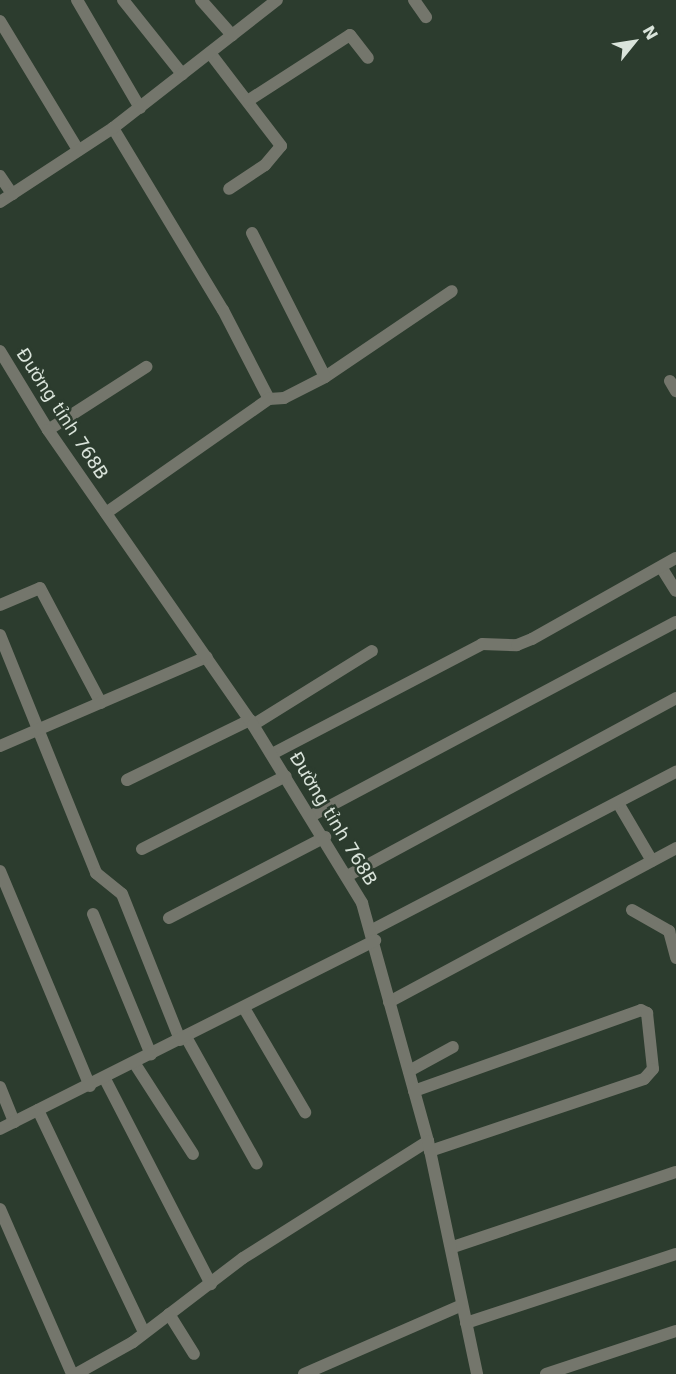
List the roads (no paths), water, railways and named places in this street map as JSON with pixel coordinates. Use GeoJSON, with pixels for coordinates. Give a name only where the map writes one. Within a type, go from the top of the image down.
{"type":"FeatureCollection","features":[{"type":"Feature","properties":{"kind":"street"},"geometry":{"type":"LineString","coordinates":[[77,0],[140,108]]}},
{"type":"Feature","properties":{"kind":"street"},"geometry":{"type":"LineString","coordinates":[[123,0],[182,74]]}},
{"type":"Feature","properties":{"kind":"street"},"geometry":{"type":"LineString","coordinates":[[201,0],[232,35]]}},
{"type":"Feature","properties":{"kind":"street"},"geometry":{"type":"LineString","coordinates":[[0,202],[140,108],[277,0]]}},
{"type":"Feature","properties":{"kind":"street"},"geometry":{"type":"LineString","coordinates":[[414,0],[426,17]]}},
{"type":"Feature","properties":{"kind":"street"},"geometry":{"type":"LineString","coordinates":[[0,21],[78,150]]}},
{"type":"Feature","properties":{"kind":"street"},"geometry":{"type":"LineString","coordinates":[[249,100],[350,35],[368,58]]}},
{"type":"Feature","properties":{"kind":"street"},"geometry":{"type":"LineString","coordinates":[[210,53],[249,100],[280,150],[229,189]]}},
{"type":"Feature","properties":{"kind":"street"},"geometry":{"type":"LineString","coordinates":[[112,128],[223,310],[269,399]]}},
{"type":"Feature","properties":{"kind":"street"},"geometry":{"type":"LineString","coordinates":[[0,176],[12,194]]}},
{"type":"Feature","properties":{"kind":"street"},"geometry":{"type":"LineString","coordinates":[[252,233],[326,376]]}},
{"type":"Feature","properties":{"kind":"street"},"geometry":{"type":"LineString","coordinates":[[106,513],[269,399],[284,398],[326,376],[452,291]]}},
{"type":"Feature","properties":{"kind":"street","name":"Đường tỉnh 768B"},"geometry":{"type":"LineString","coordinates":[[0,351],[48,430],[252,722],[349,875],[373,935],[429,1146],[453,1247],[462,1305],[477,1374]]}},
{"type":"Feature","properties":{"kind":"street"},"geometry":{"type":"LineString","coordinates":[[48,430],[146,367]]}},
{"type":"Feature","properties":{"kind":"street"},"geometry":{"type":"LineString","coordinates":[[272,754],[482,644],[517,645],[532,639],[676,558]]}},
{"type":"Feature","properties":{"kind":"street"},"geometry":{"type":"LineString","coordinates":[[661,567],[676,591]]}},
{"type":"Feature","properties":{"kind":"street"},"geometry":{"type":"LineString","coordinates":[[0,605],[40,588],[101,703]]}},
{"type":"Feature","properties":{"kind":"street"},"geometry":{"type":"LineString","coordinates":[[311,816],[676,622]]}},
{"type":"Feature","properties":{"kind":"street"},"geometry":{"type":"LineString","coordinates":[[0,635],[96,873],[122,894],[183,1039],[257,1164]]}},
{"type":"Feature","properties":{"kind":"street"},"geometry":{"type":"LineString","coordinates":[[127,780],[252,722],[372,651]]}},
{"type":"Feature","properties":{"kind":"street"},"geometry":{"type":"LineString","coordinates":[[0,746],[207,657]]}},
{"type":"Feature","properties":{"kind":"street"},"geometry":{"type":"LineString","coordinates":[[349,875],[670,706],[676,698]]}},
{"type":"Feature","properties":{"kind":"street"},"geometry":{"type":"LineString","coordinates":[[0,1129],[105,1079],[244,1008],[373,935],[676,772]]}},
{"type":"Feature","properties":{"kind":"street"},"geometry":{"type":"LineString","coordinates":[[142,849],[286,776]]}},
{"type":"Feature","properties":{"kind":"street"},"geometry":{"type":"LineString","coordinates":[[618,802],[652,861]]}},
{"type":"Feature","properties":{"kind":"street"},"geometry":{"type":"LineString","coordinates":[[169,918],[325,837]]}},
{"type":"Feature","properties":{"kind":"street"},"geometry":{"type":"LineString","coordinates":[[389,1002],[676,848]]}},
{"type":"Feature","properties":{"kind":"street"},"geometry":{"type":"LineString","coordinates":[[0,871],[90,1086]]}},
{"type":"Feature","properties":{"kind":"street"},"geometry":{"type":"LineString","coordinates":[[632,910],[669,931],[676,958]]}},
{"type":"Feature","properties":{"kind":"street"},"geometry":{"type":"LineString","coordinates":[[93,914],[151,1055]]}},
{"type":"Feature","properties":{"kind":"street"},"geometry":{"type":"LineString","coordinates":[[244,1008],[305,1112]]}},
{"type":"Feature","properties":{"kind":"street"},"geometry":{"type":"LineString","coordinates":[[0,1209],[74,1374],[144,1332],[243,1258],[429,1146],[644,1079],[653,1069],[647,1013],[641,1010],[414,1091]]}},
{"type":"Feature","properties":{"kind":"street"},"geometry":{"type":"LineString","coordinates":[[408,1071],[453,1047]]}},
{"type":"Feature","properties":{"kind":"street"},"geometry":{"type":"LineString","coordinates":[[135,1064],[193,1154]]}},
{"type":"Feature","properties":{"kind":"street"},"geometry":{"type":"LineString","coordinates":[[105,1079],[211,1284]]}},
{"type":"Feature","properties":{"kind":"street"},"geometry":{"type":"LineString","coordinates":[[0,1087],[14,1122]]}},
{"type":"Feature","properties":{"kind":"street"},"geometry":{"type":"LineString","coordinates":[[38,1110],[144,1332]]}},
{"type":"Feature","properties":{"kind":"street"},"geometry":{"type":"LineString","coordinates":[[453,1247],[676,1172]]}},
{"type":"Feature","properties":{"kind":"street"},"geometry":{"type":"LineString","coordinates":[[466,1323],[676,1254]]}},
{"type":"Feature","properties":{"kind":"street"},"geometry":{"type":"LineString","coordinates":[[304,1374],[462,1305]]}},
{"type":"Feature","properties":{"kind":"street"},"geometry":{"type":"LineString","coordinates":[[169,1314],[194,1354]]}},
{"type":"Feature","properties":{"kind":"street"},"geometry":{"type":"LineString","coordinates":[[546,1374],[676,1331]]}}]}
